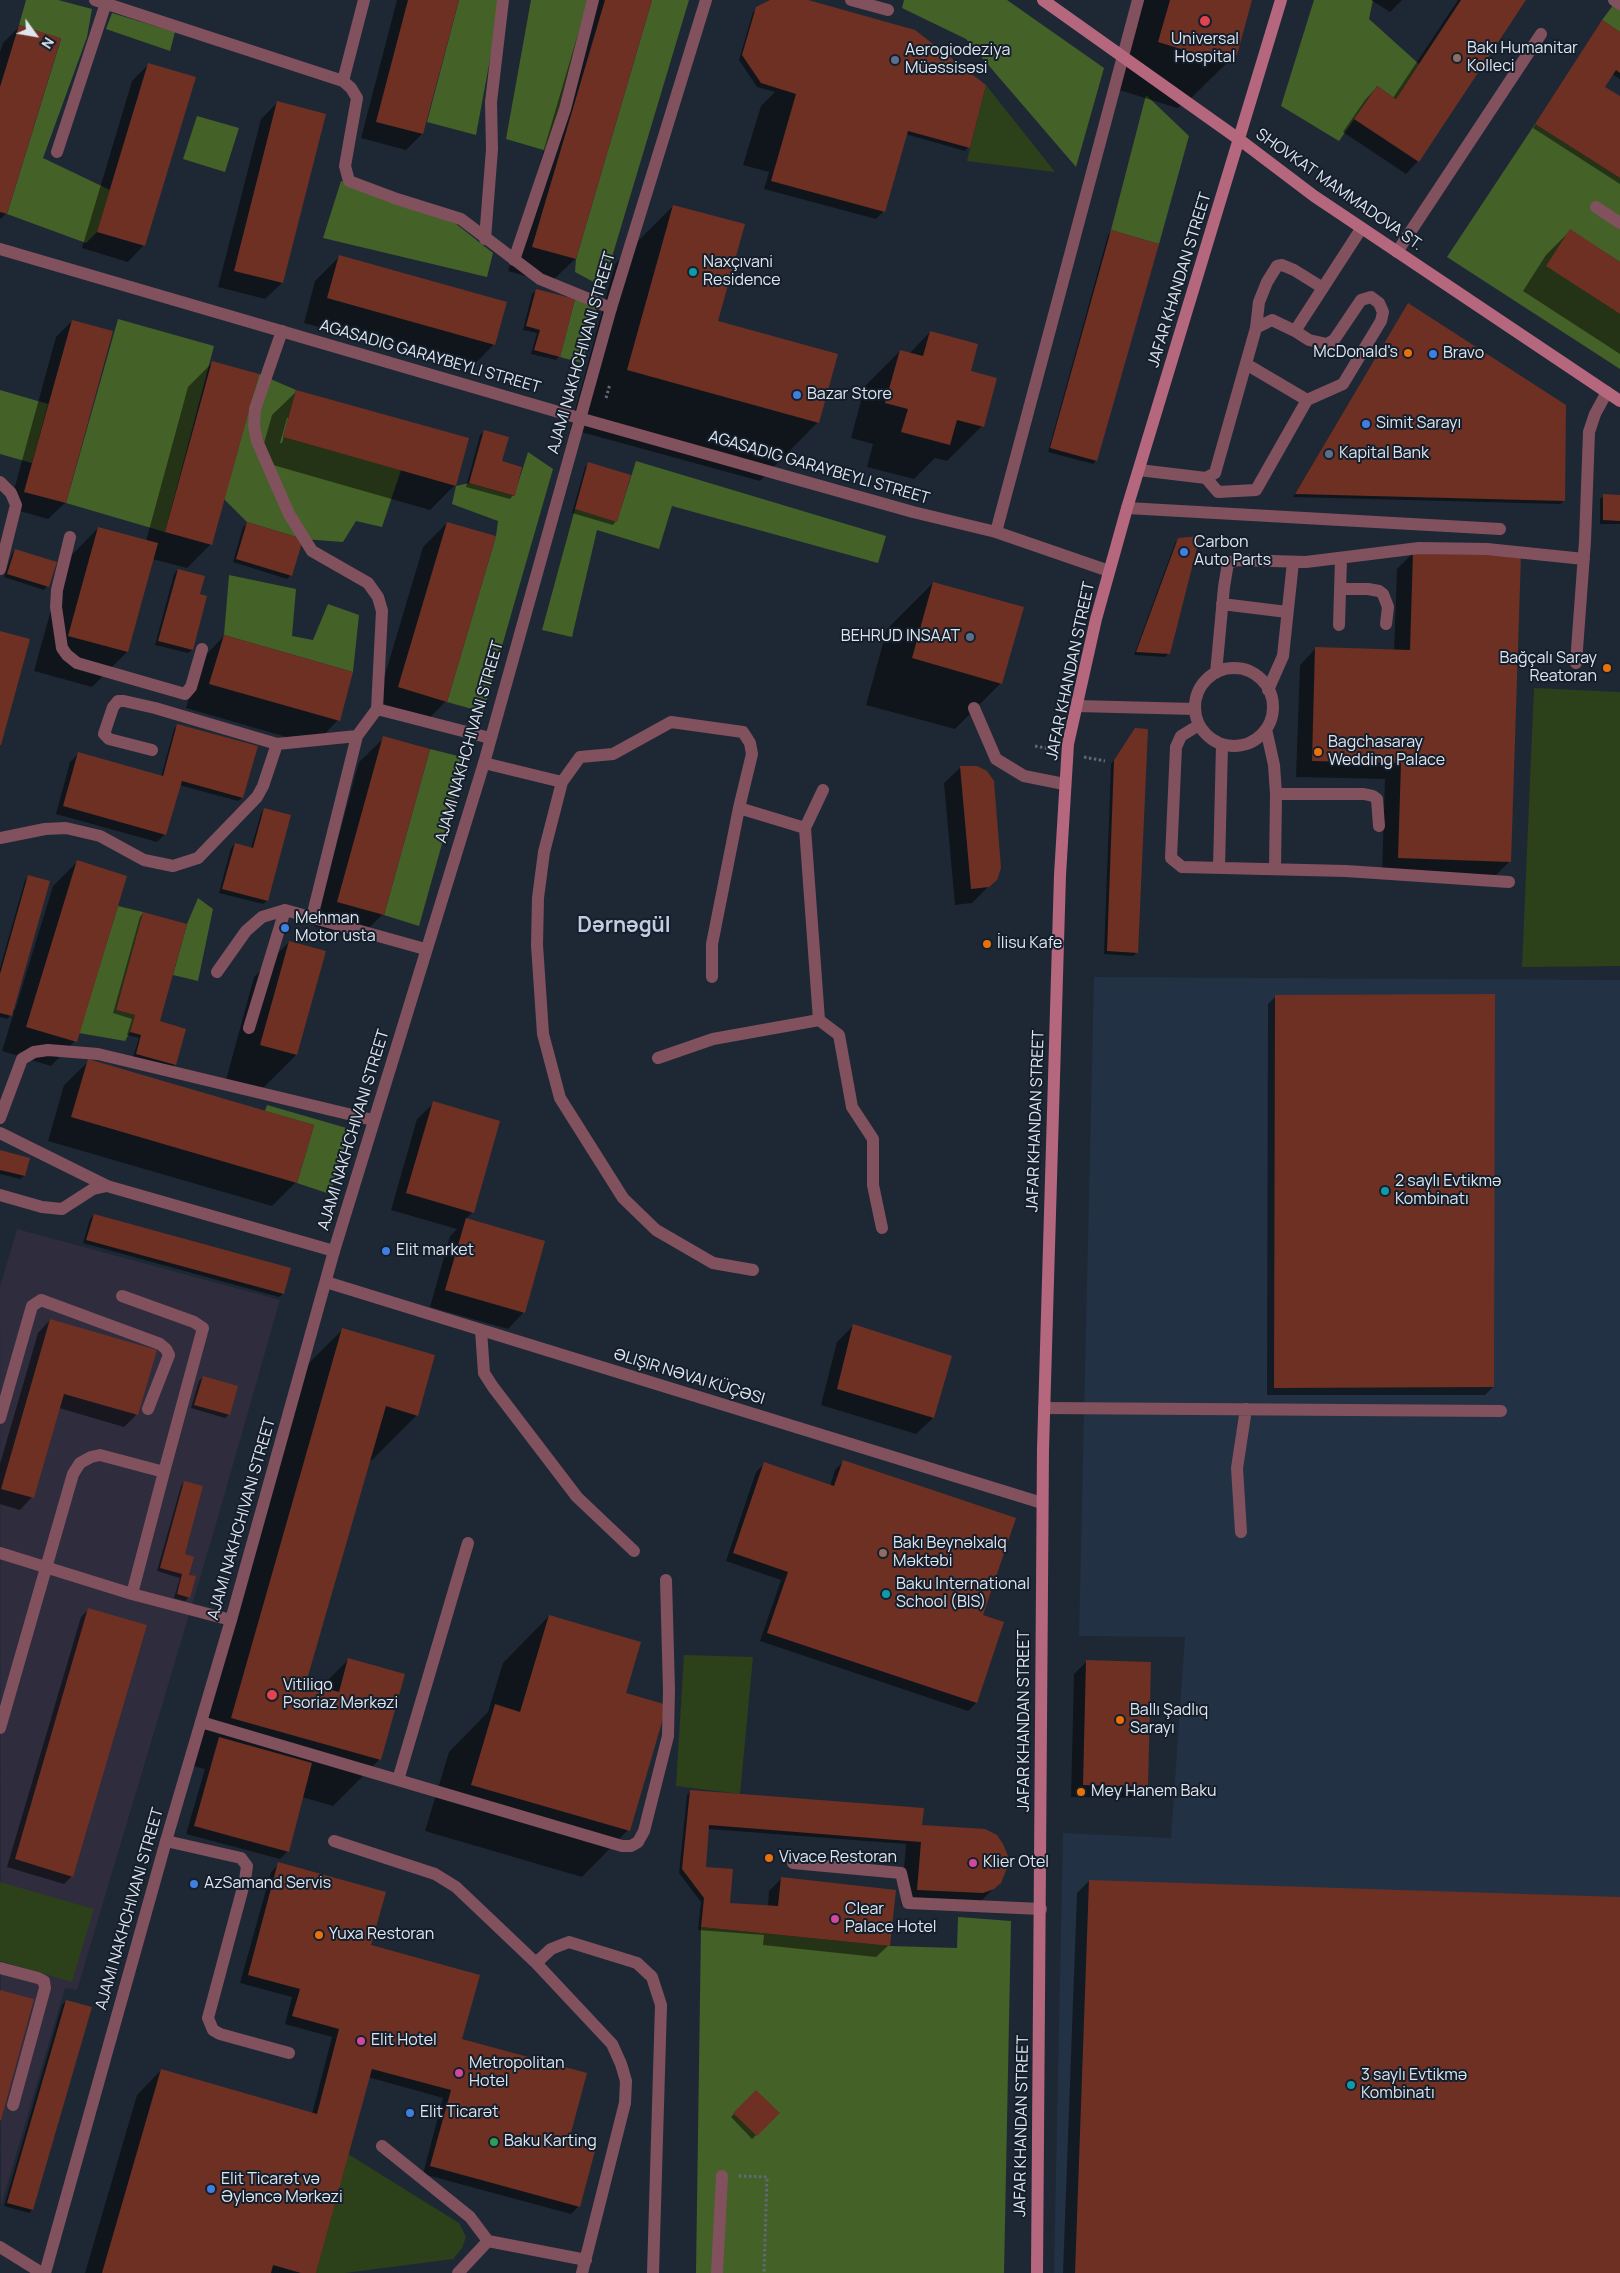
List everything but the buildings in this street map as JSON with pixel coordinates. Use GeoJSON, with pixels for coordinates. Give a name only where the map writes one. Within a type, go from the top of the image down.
{"type":"FeatureCollection","features":[{"type":"Feature","properties":{"kind":"main road","name":"SHOVKAT MAMMADOVA ST."},"geometry":{"type":"LineString","coordinates":[[1043,0],[1240,140],[1361,229],[1620,400]]}},
{"type":"Feature","properties":{"kind":"main road","name":"JAFAR KHANDAN STREET"},"geometry":{"type":"LineString","coordinates":[[1037,2273],[1041,1909],[1042,1503],[1059,885],[1068,744],[1096,619],[1127,508],[1281,0]]}},
{"type":"Feature","properties":{"kind":"street"},"geometry":{"type":"LineString","coordinates":[[342,81],[364,0]]}},
{"type":"Feature","properties":{"kind":"street"},"geometry":{"type":"LineString","coordinates":[[485,239],[492,149],[491,102],[503,0]]}},
{"type":"Feature","properties":{"kind":"street"},"geometry":{"type":"LineString","coordinates":[[514,260],[565,109],[593,0]]}},
{"type":"Feature","properties":{"kind":"street","name":"AJAMI NAKHCHIVANI STREET"},"geometry":{"type":"LineString","coordinates":[[44,2273],[166,1841],[231,1620],[334,1251],[425,949],[484,763],[611,308],[706,0]]}},
{"type":"Feature","properties":{"kind":"street"},"geometry":{"type":"LineString","coordinates":[[850,0],[888,10]]}},
{"type":"Feature","properties":{"kind":"street"},"geometry":{"type":"LineString","coordinates":[[996,532],[1138,0]]}},
{"type":"Feature","properties":{"kind":"street"},"geometry":{"type":"LineString","coordinates":[[1614,0],[1620,4]]}},
{"type":"Feature","properties":{"kind":"street"},"geometry":{"type":"LineString","coordinates":[[57,152],[100,2],[342,81],[351,88],[356,98],[345,166],[349,181],[397,200],[444,212],[461,219],[540,279],[611,308]]}},
{"type":"Feature","properties":{"kind":"street"},"geometry":{"type":"LineString","coordinates":[[1397,252],[1541,34]]}},
{"type":"Feature","properties":{"kind":"street"},"geometry":{"type":"LineString","coordinates":[[1596,207],[1620,223]]}},
{"type":"Feature","properties":{"kind":"street"},"geometry":{"type":"LineString","coordinates":[[1295,331],[1361,229]]}},
{"type":"Feature","properties":{"kind":"street","name":"AGASADIG GARAYBEYLI STREET"},"geometry":{"type":"LineString","coordinates":[[0,249],[579,418],[913,512],[996,532],[1110,571]]}},
{"type":"Feature","properties":{"kind":"street"},"geometry":{"type":"LineString","coordinates":[[1139,470],[1206,478],[1215,473],[1256,328],[1259,302],[1267,282],[1277,266],[1282,266],[1294,270],[1322,288]]}},
{"type":"Feature","properties":{"kind":"street"},"geometry":{"type":"LineString","coordinates":[[1206,478],[1218,492],[1256,490],[1307,400],[1343,384],[1381,321],[1383,312],[1379,303],[1372,298],[1361,300],[1334,340],[1327,344],[1309,340],[1272,320],[1256,328]]}},
{"type":"Feature","properties":{"kind":"street"},"geometry":{"type":"LineString","coordinates":[[282,331],[255,409],[254,426],[257,441],[288,514],[312,551],[368,583],[378,597],[382,611],[377,709],[357,736],[312,917]]}},
{"type":"Feature","properties":{"kind":"street"},"geometry":{"type":"LineString","coordinates":[[1246,364],[1307,400]]}},
{"type":"Feature","properties":{"kind":"street"},"geometry":{"type":"LineString","coordinates":[[1576,663],[1584,558],[1589,432],[1594,414],[1607,392]]}},
{"type":"Feature","properties":{"kind":"street"},"geometry":{"type":"LineString","coordinates":[[0,482],[11,493],[16,505],[0,569]]}},
{"type":"Feature","properties":{"kind":"street"},"geometry":{"type":"LineString","coordinates":[[1127,508],[1500,529]]}},
{"type":"Feature","properties":{"kind":"street"},"geometry":{"type":"LineString","coordinates":[[70,537],[57,590],[56,607],[61,642],[67,655],[77,663],[185,694],[191,687],[202,649]]}},
{"type":"Feature","properties":{"kind":"street"},"geometry":{"type":"LineString","coordinates":[[1216,673],[1222,604],[1228,563],[1238,560],[1293,562],[1341,559],[1419,548],[1487,549],[1584,558]]}},
{"type":"Feature","properties":{"kind":"street"},"geometry":{"type":"LineString","coordinates":[[1339,625],[1341,559]]}},
{"type":"Feature","properties":{"kind":"street"},"geometry":{"type":"LineString","coordinates":[[1268,690],[1283,656],[1293,562]]}},
{"type":"Feature","properties":{"kind":"street"},"geometry":{"type":"LineString","coordinates":[[1340,589],[1368,589],[1384,594],[1388,607],[1386,624]]}},
{"type":"Feature","properties":{"kind":"street"},"geometry":{"type":"LineString","coordinates":[[1222,604],[1287,612]]}},
{"type":"Feature","properties":{"kind":"street"},"geometry":{"type":"LineString","coordinates":[[1230,669],[1246,670],[1262,681],[1268,690],[1272,709],[1266,728],[1252,742],[1242,746],[1222,745],[1205,734],[1199,725],[1195,709],[1196,696],[1201,686],[1216,673],[1230,669]]}},
{"type":"Feature","properties":{"kind":"street"},"geometry":{"type":"LineString","coordinates":[[152,750],[109,739],[104,734],[113,707],[118,701],[155,708],[277,744],[357,736]]}},
{"type":"Feature","properties":{"kind":"street"},"geometry":{"type":"LineString","coordinates":[[1077,706],[1195,709]]}},
{"type":"Feature","properties":{"kind":"street"},"geometry":{"type":"LineString","coordinates":[[974,708],[996,758],[1024,776],[1064,784]]}},
{"type":"Feature","properties":{"kind":"street"},"geometry":{"type":"LineString","coordinates":[[377,709],[490,738]]}},
{"type":"Feature","properties":{"kind":"street"},"geometry":{"type":"LineString","coordinates":[[712,977],[712,944],[739,808],[752,754],[750,743],[743,732],[671,722],[613,754],[580,757],[562,782],[544,852],[538,898],[537,945],[543,1034],[560,1098],[623,1198],[656,1230],[713,1264],[754,1270]]}},
{"type":"Feature","properties":{"kind":"street"},"geometry":{"type":"LineString","coordinates":[[1199,725],[1181,736],[1176,747],[1172,858],[1174,862],[1182,867],[1346,871],[1509,882]]}},
{"type":"Feature","properties":{"kind":"street"},"geometry":{"type":"LineString","coordinates":[[1266,728],[1274,765],[1276,794],[1275,869]]}},
{"type":"Feature","properties":{"kind":"street"},"geometry":{"type":"LineString","coordinates":[[0,838],[44,829],[66,828],[100,836],[144,860],[173,866],[198,858],[257,797],[264,786],[277,744]]}},
{"type":"Feature","properties":{"kind":"street"},"geometry":{"type":"LineString","coordinates":[[1218,868],[1222,745]]}},
{"type":"Feature","properties":{"kind":"street"},"geometry":{"type":"LineString","coordinates":[[484,763],[562,782]]}},
{"type":"Feature","properties":{"kind":"street"},"geometry":{"type":"LineString","coordinates":[[823,790],[805,828],[820,1020],[839,1035],[852,1108],[873,1139],[873,1185],[882,1228]]}},
{"type":"Feature","properties":{"kind":"street"},"geometry":{"type":"LineString","coordinates":[[1276,794],[1364,794],[1373,796],[1377,799],[1379,826]]}},
{"type":"Feature","properties":{"kind":"street"},"geometry":{"type":"LineString","coordinates":[[739,808],[805,828]]}},
{"type":"Feature","properties":{"kind":"street"},"geometry":{"type":"LineString","coordinates":[[249,1028],[286,910]]}},
{"type":"Feature","properties":{"kind":"street"},"geometry":{"type":"LineString","coordinates":[[217,972],[246,931],[262,917],[286,910],[425,949]]}},
{"type":"Feature","properties":{"kind":"street"},"geometry":{"type":"LineString","coordinates":[[658,1058],[713,1038],[820,1020]]}},
{"type":"Feature","properties":{"kind":"street"},"geometry":{"type":"LineString","coordinates":[[0,1118],[22,1059],[34,1052],[48,1050],[98,1054],[373,1120]]}},
{"type":"Feature","properties":{"kind":"street"},"geometry":{"type":"LineString","coordinates":[[0,1133],[107,1186],[334,1251]]}},
{"type":"Feature","properties":{"kind":"street"},"geometry":{"type":"LineString","coordinates":[[0,1195],[42,1207],[62,1209],[93,1190],[107,1186]]}},
{"type":"Feature","properties":{"kind":"street","name":"ƏLIŞIR NƏVAI KÜÇƏSI"},"geometry":{"type":"LineString","coordinates":[[326,1282],[1042,1503]]}},
{"type":"Feature","properties":{"kind":"street"},"geometry":{"type":"LineString","coordinates":[[122,1296],[194,1322],[203,1328],[132,1594]]}},
{"type":"Feature","properties":{"kind":"street"},"geometry":{"type":"LineString","coordinates":[[0,1418],[32,1306],[41,1300],[160,1344],[166,1349],[169,1355],[148,1410]]}},
{"type":"Feature","properties":{"kind":"street"},"geometry":{"type":"LineString","coordinates":[[482,1330],[484,1373],[493,1387],[577,1497],[634,1551]]}},
{"type":"Feature","properties":{"kind":"street"},"geometry":{"type":"LineString","coordinates":[[1044,1408],[1501,1411]]}},
{"type":"Feature","properties":{"kind":"street"},"geometry":{"type":"LineString","coordinates":[[1241,1532],[1237,1468],[1246,1409]]}},
{"type":"Feature","properties":{"kind":"street"},"geometry":{"type":"LineString","coordinates":[[0,1728],[73,1474],[80,1463],[91,1457],[100,1456],[164,1472]]}},
{"type":"Feature","properties":{"kind":"street"},"geometry":{"type":"LineString","coordinates":[[398,1780],[468,1543]]}},
{"type":"Feature","properties":{"kind":"street"},"geometry":{"type":"LineString","coordinates":[[0,1554],[132,1594],[231,1620]]}},
{"type":"Feature","properties":{"kind":"street"},"geometry":{"type":"LineString","coordinates":[[201,1722],[622,1846],[631,1846],[638,1842],[644,1831],[668,1736],[669,1690],[666,1580]]}},
{"type":"Feature","properties":{"kind":"street"},"geometry":{"type":"LineString","coordinates":[[166,1841],[242,1858],[247,1866],[245,1880],[208,2018],[213,2030],[220,2034],[289,2053]]}},
{"type":"Feature","properties":{"kind":"street"},"geometry":{"type":"LineString","coordinates":[[334,1841],[436,1874],[456,1887],[536,1963],[612,2044],[626,2081],[625,2103],[582,2273]]}},
{"type":"Feature","properties":{"kind":"street"},"geometry":{"type":"LineString","coordinates":[[793,1864],[901,1873],[908,1903],[1041,1909]]}},
{"type":"Feature","properties":{"kind":"street"},"geometry":{"type":"LineString","coordinates":[[536,1963],[552,1949],[568,1942],[638,1963],[652,1977],[661,2005],[653,2273]]}},
{"type":"Feature","properties":{"kind":"street"},"geometry":{"type":"LineString","coordinates":[[0,1968],[38,1978],[44,1982],[45,1988],[13,2105]]}},
{"type":"Feature","properties":{"kind":"street"},"geometry":{"type":"LineString","coordinates":[[382,2146],[470,2217],[488,2241],[586,2260]]}},
{"type":"Feature","properties":{"kind":"street"},"geometry":{"type":"LineString","coordinates":[[717,2273],[722,2176]]}},
{"type":"Feature","properties":{"kind":"street"},"geometry":{"type":"LineString","coordinates":[[458,2273],[488,2241]]}},
{"type":"Feature","properties":{"kind":"street"},"geometry":{"type":"LineString","coordinates":[[0,2248],[44,2273]]}},
{"type":"Feature","properties":{"kind":"path"},"geometry":{"type":"LineString","coordinates":[[722,2176],[767,2177],[764,2273]]}},
{"type":"Feature","properties":{"kind":"shaded area"},"geometry":{"type":"Polygon","coordinates":[[[1094,977],[1620,980],[1620,2273],[1054,2273],[1063,1833],[1171,1838],[1185,1637],[1079,1636],[1094,977]]]}},
{"type":"Feature","properties":{"kind":"shaded area"},"geometry":{"type":"Polygon","coordinates":[[[17,1229],[280,1300],[214,1531],[77,1990],[65,1988],[1,2206],[0,1287],[17,1229]]]}},
{"type":"Feature","properties":{"kind":"green space"},"geometry":{"type":"Polygon","coordinates":[[[26,0],[58,0],[92,9],[87,37],[43,158],[110,190],[97,232],[86,243],[7,214],[61,39],[19,25],[26,0]]]}},
{"type":"Feature","properties":{"kind":"green space"},"geometry":{"type":"Polygon","coordinates":[[[459,0],[501,0],[476,135],[427,122],[459,0]]]}},
{"type":"Feature","properties":{"kind":"green space"},"geometry":{"type":"Polygon","coordinates":[[[531,0],[591,0],[547,151],[506,139],[531,0]]]}},
{"type":"Feature","properties":{"kind":"green space"},"geometry":{"type":"Polygon","coordinates":[[[652,0],[689,0],[603,287],[575,272],[576,259],[652,0]]]}},
{"type":"Feature","properties":{"kind":"green space"},"geometry":{"type":"Polygon","coordinates":[[[904,0],[1007,0],[1104,68],[1076,167],[966,39],[902,8],[904,0]]]}},
{"type":"Feature","properties":{"kind":"green space"},"geometry":{"type":"Polygon","coordinates":[[[1314,0],[1373,0],[1369,19],[1419,64],[1396,99],[1377,86],[1339,141],[1281,106],[1314,0]]]}},
{"type":"Feature","properties":{"kind":"green space"},"geometry":{"type":"Polygon","coordinates":[[[1617,0],[1620,0],[1620,32],[1602,20],[1617,0]]]}},
{"type":"Feature","properties":{"kind":"green space"},"geometry":{"type":"Polygon","coordinates":[[[112,13],[175,32],[170,51],[106,29],[112,13]]]}},
{"type":"Feature","properties":{"kind":"green space"},"geometry":{"type":"Polygon","coordinates":[[[986,85],[1055,172],[967,161],[986,85]]]}},
{"type":"Feature","properties":{"kind":"green space"},"geometry":{"type":"Polygon","coordinates":[[[1146,95],[1189,136],[1159,244],[1111,230],[1146,95]]]}},
{"type":"Feature","properties":{"kind":"green space"},"geometry":{"type":"Polygon","coordinates":[[[197,116],[239,128],[225,172],[183,159],[197,116]]]}},
{"type":"Feature","properties":{"kind":"green space"},"geometry":{"type":"Polygon","coordinates":[[[1535,124],[1620,178],[1620,262],[1570,230],[1547,266],[1620,314],[1620,369],[1447,257],[1535,124]]]}},
{"type":"Feature","properties":{"kind":"green space"},"geometry":{"type":"Polygon","coordinates":[[[341,181],[455,223],[493,253],[487,277],[323,238],[341,181]]]}},
{"type":"Feature","properties":{"kind":"green space"},"geometry":{"type":"Polygon","coordinates":[[[575,299],[597,308],[582,363],[560,357],[575,299]]]}},
{"type":"Feature","properties":{"kind":"green space"},"geometry":{"type":"Polygon","coordinates":[[[118,319],[214,346],[165,532],[66,503],[118,319]]]}},
{"type":"Feature","properties":{"kind":"green space"},"geometry":{"type":"Polygon","coordinates":[[[259,374],[296,390],[283,437],[401,470],[382,527],[356,521],[343,542],[303,539],[247,522],[224,499],[259,374]]]}},
{"type":"Feature","properties":{"kind":"green space"},"geometry":{"type":"Polygon","coordinates":[[[0,390],[48,404],[32,463],[0,454],[0,390]]]}},
{"type":"Feature","properties":{"kind":"green space"},"geometry":{"type":"Polygon","coordinates":[[[528,452],[553,469],[483,712],[447,702],[496,536],[498,521],[452,504],[456,486],[469,483],[514,496],[528,452]]]}},
{"type":"Feature","properties":{"kind":"green space"},"geometry":{"type":"Polygon","coordinates":[[[636,461],[886,536],[878,563],[672,506],[659,549],[597,530],[572,637],[542,630],[575,509],[617,521],[636,461]]]}},
{"type":"Feature","properties":{"kind":"green space"},"geometry":{"type":"Polygon","coordinates":[[[229,575],[296,589],[292,636],[313,640],[328,604],[359,615],[353,672],[224,635],[229,575]]]}},
{"type":"Feature","properties":{"kind":"green space"},"geometry":{"type":"Polygon","coordinates":[[[1534,688],[1620,692],[1620,966],[1522,967],[1534,688]]]}},
{"type":"Feature","properties":{"kind":"green space"},"geometry":{"type":"Polygon","coordinates":[[[430,749],[466,758],[419,926],[384,915],[430,749]]]}},
{"type":"Feature","properties":{"kind":"green space"},"geometry":{"type":"Polygon","coordinates":[[[198,898],[213,909],[198,981],[173,975],[187,924],[198,898]]]}},
{"type":"Feature","properties":{"kind":"green space"},"geometry":{"type":"Polygon","coordinates":[[[118,906],[143,912],[116,1010],[135,1015],[125,1041],[79,1033],[118,906]]]}},
{"type":"Feature","properties":{"kind":"green space"},"geometry":{"type":"Polygon","coordinates":[[[267,1105],[350,1129],[330,1194],[297,1183],[314,1125],[265,1111],[267,1105]]]}},
{"type":"Feature","properties":{"kind":"green space"},"geometry":{"type":"Polygon","coordinates":[[[684,1655],[753,1657],[740,1794],[676,1786],[684,1655]]]}},
{"type":"Feature","properties":{"kind":"green space"},"geometry":{"type":"Polygon","coordinates":[[[0,1882],[94,1909],[72,1982],[0,1961],[0,1882]]]}},
{"type":"Feature","properties":{"kind":"green space"},"geometry":{"type":"Polygon","coordinates":[[[958,1917],[1011,1921],[1004,2273],[696,2273],[701,1927],[890,1946],[957,1948],[958,1917]]]}},
{"type":"Feature","properties":{"kind":"green space"},"geometry":{"type":"Polygon","coordinates":[[[348,2154],[459,2223],[466,2237],[462,2248],[453,2259],[345,2273],[316,2273],[348,2154]]]}},
{"type":"Feature","properties":{"kind":"place","name":"Universal Hospital"},"geometry":{"type":"Point","coordinates":[1205,21]}},
{"type":"Feature","properties":{"kind":"place","name":"Bakı Humanitar Kolleci"},"geometry":{"type":"Point","coordinates":[1457,58]}},
{"type":"Feature","properties":{"kind":"place","name":"Aerogiodeziya Müəssisəsi"},"geometry":{"type":"Point","coordinates":[895,60]}},
{"type":"Feature","properties":{"kind":"place","name":"Naxçıvani Residence"},"geometry":{"type":"Point","coordinates":[693,272]}},
{"type":"Feature","properties":{"kind":"place","name":"McDonald's"},"geometry":{"type":"Point","coordinates":[1408,353]}},
{"type":"Feature","properties":{"kind":"place","name":"Bravo"},"geometry":{"type":"Point","coordinates":[1433,354]}},
{"type":"Feature","properties":{"kind":"place","name":"Bazar Store"},"geometry":{"type":"Point","coordinates":[797,395]}},
{"type":"Feature","properties":{"kind":"place","name":"Simit Sarayı"},"geometry":{"type":"Point","coordinates":[1366,424]}},
{"type":"Feature","properties":{"kind":"place","name":"Kapital Bank"},"geometry":{"type":"Point","coordinates":[1329,454]}},
{"type":"Feature","properties":{"kind":"place","name":"Carbon Auto Parts"},"geometry":{"type":"Point","coordinates":[1184,552]}},
{"type":"Feature","properties":{"kind":"place","name":"BEHRUD INSAAT"},"geometry":{"type":"Point","coordinates":[970,637]}},
{"type":"Feature","properties":{"kind":"place","name":"Bağçalı Saray Reatoran"},"geometry":{"type":"Point","coordinates":[1607,668]}},
{"type":"Feature","properties":{"kind":"place","name":"Bagchasaray Wedding Palace"},"geometry":{"type":"Point","coordinates":[1318,752]}},
{"type":"Feature","properties":{"kind":"place","name":"Mehman Motor usta"},"geometry":{"type":"Point","coordinates":[285,928]}},
{"type":"Feature","properties":{"kind":"place","name":"İlisu Kafe"},"geometry":{"type":"Point","coordinates":[987,944]}},
{"type":"Feature","properties":{"kind":"place","name":"2 saylı Evtikmə Kombinatı"},"geometry":{"type":"Point","coordinates":[1385,1191]}},
{"type":"Feature","properties":{"kind":"place","name":"Elit market"},"geometry":{"type":"Point","coordinates":[386,1251]}},
{"type":"Feature","properties":{"kind":"place","name":"Bakı Beynəlxalq Məktəbi"},"geometry":{"type":"Point","coordinates":[883,1553]}},
{"type":"Feature","properties":{"kind":"place","name":"Baku International School (BIS)"},"geometry":{"type":"Point","coordinates":[886,1594]}},
{"type":"Feature","properties":{"kind":"place","name":"Vitiliqo Psoriaz Mərkəzi"},"geometry":{"type":"Point","coordinates":[272,1695]}},
{"type":"Feature","properties":{"kind":"place","name":"Ballı Şadlıq Sarayı"},"geometry":{"type":"Point","coordinates":[1120,1720]}},
{"type":"Feature","properties":{"kind":"place","name":"Mey Hanem Baku"},"geometry":{"type":"Point","coordinates":[1081,1792]}},
{"type":"Feature","properties":{"kind":"place","name":"Vivace Restoran"},"geometry":{"type":"Point","coordinates":[769,1858]}},
{"type":"Feature","properties":{"kind":"place","name":"Klier Otel"},"geometry":{"type":"Point","coordinates":[973,1863]}},
{"type":"Feature","properties":{"kind":"place","name":"AzSamand Servis"},"geometry":{"type":"Point","coordinates":[194,1884]}},
{"type":"Feature","properties":{"kind":"place","name":"Clear Palace Hotel"},"geometry":{"type":"Point","coordinates":[835,1919]}},
{"type":"Feature","properties":{"kind":"place","name":"Yuxa Restoran"},"geometry":{"type":"Point","coordinates":[319,1935]}},
{"type":"Feature","properties":{"kind":"place","name":"Elit Hotel"},"geometry":{"type":"Point","coordinates":[361,2041]}},
{"type":"Feature","properties":{"kind":"place","name":"Metropolitan Hotel"},"geometry":{"type":"Point","coordinates":[459,2073]}},
{"type":"Feature","properties":{"kind":"place","name":"3 saylı Evtikmə Kombinatı"},"geometry":{"type":"Point","coordinates":[1351,2085]}},
{"type":"Feature","properties":{"kind":"place","name":"Elit Ticarət"},"geometry":{"type":"Point","coordinates":[410,2113]}},
{"type":"Feature","properties":{"kind":"place","name":"Baku Karting"},"geometry":{"type":"Point","coordinates":[494,2142]}},
{"type":"Feature","properties":{"kind":"place","name":"Elit Ticarət və Əyləncə Mərkəzi"},"geometry":{"type":"Point","coordinates":[211,2189]}},
{"type":"Feature","properties":{"kind":"district","name":"Dərnəgül"},"geometry":{"type":"Point","coordinates":[624,926]}}]}
